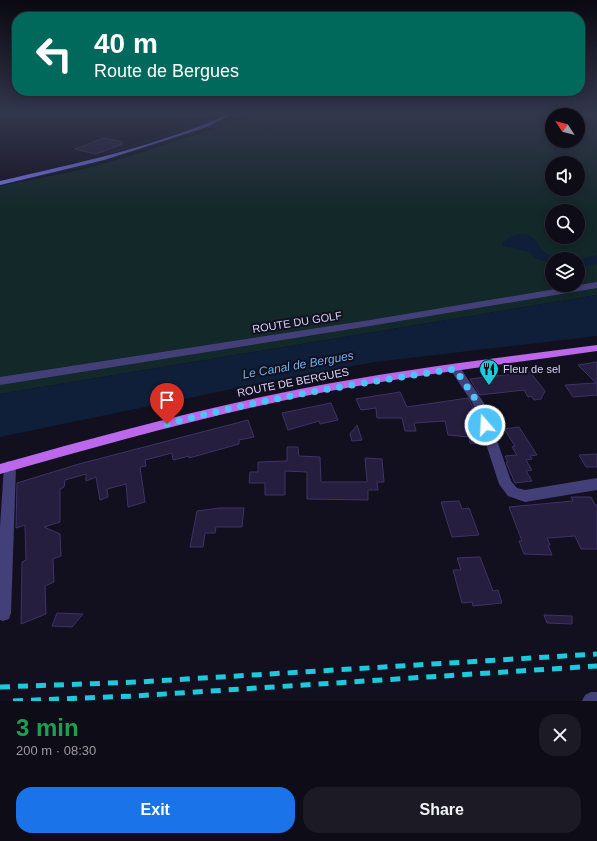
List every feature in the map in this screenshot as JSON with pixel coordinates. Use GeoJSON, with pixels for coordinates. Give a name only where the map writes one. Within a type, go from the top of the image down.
{"type":"FeatureCollection","features":[{"type":"Feature","properties":{"kind":"main road"},"geometry":{"type":"LineString","coordinates":[[1,182],[110,156],[139,147]]}},
{"type":"Feature","properties":{"kind":"main road","name":"ROUTE DE BERGUES"},"geometry":{"type":"LineString","coordinates":[[5,467],[151,428],[258,402],[340,386],[597,348]]}},
{"type":"Feature","properties":{"kind":"street","name":"ROUTE DU GOLF"},"geometry":{"type":"LineString","coordinates":[[0,381],[597,285]]}},
{"type":"Feature","properties":{"kind":"street"},"geometry":{"type":"LineString","coordinates":[[455,369],[475,398],[506,484],[513,492],[525,496],[597,484]]}},
{"type":"Feature","properties":{"kind":"street"},"geometry":{"type":"LineString","coordinates":[[3,613],[5,467]]}},
{"type":"Feature","properties":{"kind":"street"},"geometry":{"type":"LineString","coordinates":[[591,701],[597,701]]}},
{"type":"Feature","properties":{"kind":"green space"},"geometry":{"type":"Polygon","coordinates":[[[159,147],[585,148],[585,147],[597,147],[597,295],[0,394],[0,186],[80,170],[159,147]]]}},
{"type":"Feature","properties":{"kind":"water"},"geometry":{"type":"Polygon","coordinates":[[[524,234],[531,237],[545,253],[545,262],[535,258],[530,252],[502,246],[502,243],[512,236],[524,234]]]}},
{"type":"Feature","properties":{"kind":"water"},"geometry":{"type":"Polygon","coordinates":[[[597,255],[597,264],[585,267],[585,258],[597,255]]]}},
{"type":"Feature","properties":{"kind":"water","name":"Le Canal de Bergues"},"geometry":{"type":"Polygon","coordinates":[[[597,295],[597,336],[375,362],[270,381],[0,437],[0,394],[597,295]]]}},
{"type":"Feature","properties":{"kind":"building"},"geometry":{"type":"Polygon","coordinates":[[[81,147],[116,147],[96,154],[75,149],[81,147]]]}},
{"type":"Feature","properties":{"kind":"building"},"geometry":{"type":"Polygon","coordinates":[[[597,362],[597,395],[573,397],[565,385],[596,383],[578,365],[597,362]]]}},
{"type":"Feature","properties":{"kind":"building"},"geometry":{"type":"Polygon","coordinates":[[[530,372],[545,391],[541,399],[534,400],[531,396],[528,397],[524,390],[480,395],[470,379],[530,372]]]}},
{"type":"Feature","properties":{"kind":"building"},"geometry":{"type":"Polygon","coordinates":[[[400,392],[407,407],[468,398],[472,405],[482,444],[470,443],[469,437],[448,435],[445,421],[414,423],[416,431],[405,431],[402,418],[377,418],[376,408],[361,410],[356,399],[400,392]]]}},
{"type":"Feature","properties":{"kind":"building"},"geometry":{"type":"Polygon","coordinates":[[[331,403],[338,420],[320,424],[319,421],[288,430],[282,413],[331,403]]]}},
{"type":"Feature","properties":{"kind":"building"},"geometry":{"type":"Polygon","coordinates":[[[500,417],[504,427],[494,428],[491,418],[500,417]]]}},
{"type":"Feature","properties":{"kind":"building"},"geometry":{"type":"Polygon","coordinates":[[[248,420],[254,437],[239,440],[239,444],[189,458],[189,456],[173,460],[172,453],[145,460],[146,466],[140,467],[145,502],[128,507],[126,484],[107,489],[108,497],[100,500],[96,477],[86,481],[86,474],[65,480],[64,487],[60,489],[60,522],[44,527],[60,534],[61,556],[53,559],[54,582],[45,586],[46,614],[21,624],[22,562],[26,560],[25,525],[16,528],[17,483],[79,464],[248,420]]]}},
{"type":"Feature","properties":{"kind":"building"},"geometry":{"type":"Polygon","coordinates":[[[357,425],[362,440],[352,441],[350,434],[357,425]]]}},
{"type":"Feature","properties":{"kind":"building"},"geometry":{"type":"Polygon","coordinates":[[[519,427],[537,455],[530,456],[532,459],[526,460],[532,470],[526,471],[532,481],[515,483],[505,456],[517,455],[512,447],[515,446],[504,429],[519,427]]]}},
{"type":"Feature","properties":{"kind":"building"},"geometry":{"type":"Polygon","coordinates":[[[287,447],[298,447],[299,456],[320,457],[321,482],[367,482],[365,458],[382,459],[384,482],[377,482],[378,490],[368,490],[368,500],[307,499],[307,472],[285,471],[285,495],[265,495],[265,483],[249,483],[250,472],[258,472],[258,462],[287,461],[287,447]]]}},
{"type":"Feature","properties":{"kind":"building"},"geometry":{"type":"Polygon","coordinates":[[[597,454],[597,467],[586,467],[579,455],[597,454]]]}},
{"type":"Feature","properties":{"kind":"building"},"geometry":{"type":"Polygon","coordinates":[[[571,497],[591,497],[595,505],[597,505],[597,549],[581,549],[575,536],[547,538],[552,555],[524,554],[519,541],[522,541],[509,507],[573,501],[571,497]]]}},
{"type":"Feature","properties":{"kind":"building"},"geometry":{"type":"Polygon","coordinates":[[[459,501],[462,509],[469,508],[479,535],[452,537],[441,502],[459,501]]]}},
{"type":"Feature","properties":{"kind":"building"},"geometry":{"type":"Polygon","coordinates":[[[219,508],[244,508],[242,527],[216,527],[215,533],[205,533],[203,547],[190,547],[197,511],[219,508]]]}},
{"type":"Feature","properties":{"kind":"building"},"geometry":{"type":"Polygon","coordinates":[[[480,557],[493,591],[498,590],[502,603],[473,606],[472,602],[462,603],[453,570],[461,570],[457,558],[480,557]]]}},
{"type":"Feature","properties":{"kind":"building"},"geometry":{"type":"Polygon","coordinates":[[[57,613],[83,614],[72,627],[52,626],[57,613]]]}},
{"type":"Feature","properties":{"kind":"building"},"geometry":{"type":"Polygon","coordinates":[[[544,615],[572,616],[572,624],[547,623],[544,615]]]}},
{"type":"Feature","properties":{"kind":"waterway"},"geometry":{"type":"LineString","coordinates":[[109,153],[129,147]]}},
{"type":"Feature","properties":{"kind":"waterway"},"geometry":{"type":"LineString","coordinates":[[92,164],[147,147]]}},
{"type":"Feature","properties":{"kind":"waterway"},"geometry":{"type":"LineString","coordinates":[[0,185],[92,164]]}},
{"type":"Feature","properties":{"kind":"railway"},"geometry":{"type":"LineString","coordinates":[[0,687],[138,682],[597,654]]}},
{"type":"Feature","properties":{"kind":"railway"},"geometry":{"type":"LineString","coordinates":[[13,701],[134,696],[597,666]]}},
{"type":"Feature","properties":{"kind":"place","name":"Fleur de sel"},"geometry":{"type":"Point","coordinates":[489,386]}},
{"type":"Feature","properties":{"kind":"route"},"geometry":{"type":"LineString","coordinates":[[167,424],[258,402],[317,390],[455,369],[478,403],[485,425]]}}]}
